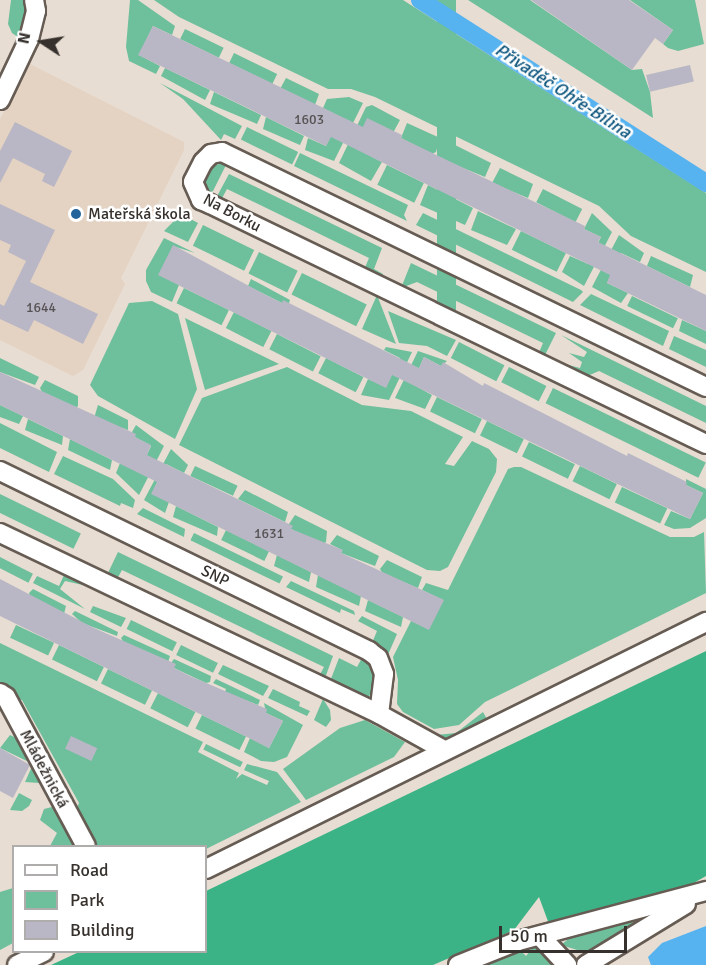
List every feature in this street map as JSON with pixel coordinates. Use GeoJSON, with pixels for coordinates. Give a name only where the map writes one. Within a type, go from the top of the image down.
{"type":"FeatureCollection","features":[{"type":"Feature","properties":{"kind":"street"},"geometry":{"type":"LineString","coordinates":[[0,100],[29,39],[36,11],[34,0]]}},
{"type":"Feature","properties":{"kind":"street","name":"Na Borku"},"geometry":{"type":"LineString","coordinates":[[706,387],[222,152],[211,154],[203,162],[192,182],[201,200],[706,444]]}},
{"type":"Feature","properties":{"kind":"street","name":"SNP"},"geometry":{"type":"LineString","coordinates":[[0,471],[369,651],[378,658],[384,674],[379,714]]}},
{"type":"Feature","properties":{"kind":"street"},"geometry":{"type":"LineString","coordinates":[[0,533],[379,714],[444,750]]}},
{"type":"Feature","properties":{"kind":"street"},"geometry":{"type":"LineString","coordinates":[[207,868],[706,622]]}},
{"type":"Feature","properties":{"kind":"street","name":"Mládežnická"},"geometry":{"type":"LineString","coordinates":[[0,693],[85,845]]}},
{"type":"Feature","properties":{"kind":"street"},"geometry":{"type":"LineString","coordinates":[[458,965],[540,936],[704,892]]}},
{"type":"Feature","properties":{"kind":"street"},"geometry":{"type":"LineString","coordinates":[[586,965],[704,892]]}},
{"type":"Feature","properties":{"kind":"street"},"geometry":{"type":"LineString","coordinates":[[540,936],[567,965]]}},
{"type":"Feature","properties":{"kind":"street"},"geometry":{"type":"LineString","coordinates":[[17,965],[40,953]]}},
{"type":"Feature","properties":{"kind":"shaded area","name":"Mateřská škola"},"geometry":{"type":"Polygon","coordinates":[[[30,64],[184,142],[184,150],[121,278],[125,284],[83,370],[73,376],[0,340],[0,119],[30,64]]]}},
{"type":"Feature","properties":{"kind":"green space"},"geometry":{"type":"Polygon","coordinates":[[[11,0],[29,0],[22,40],[12,33],[8,24],[11,0]]]}},
{"type":"Feature","properties":{"kind":"green space"},"geometry":{"type":"Polygon","coordinates":[[[130,0],[138,0],[175,26],[172,35],[153,26],[139,55],[160,66],[156,74],[129,61],[126,47],[130,0]]]}},
{"type":"Feature","properties":{"kind":"green space"},"geometry":{"type":"Polygon","coordinates":[[[154,0],[403,0],[706,193],[706,272],[631,236],[599,206],[375,97],[351,89],[328,89],[179,17],[154,0]]]}},
{"type":"Feature","properties":{"kind":"green space"},"geometry":{"type":"Polygon","coordinates":[[[437,0],[456,0],[456,319],[437,319],[437,0]]]}},
{"type":"Feature","properties":{"kind":"green space"},"geometry":{"type":"Polygon","coordinates":[[[468,0],[530,0],[632,70],[642,69],[650,92],[653,118],[468,0]]]}},
{"type":"Feature","properties":{"kind":"green space"},"geometry":{"type":"Polygon","coordinates":[[[630,0],[695,0],[704,44],[678,51],[668,48],[663,44],[673,30],[630,0]]]}},
{"type":"Feature","properties":{"kind":"green space"},"geometry":{"type":"Polygon","coordinates":[[[185,29],[224,48],[219,58],[180,39],[185,29]]]}},
{"type":"Feature","properties":{"kind":"green space"},"geometry":{"type":"Polygon","coordinates":[[[234,53],[277,74],[272,84],[229,63],[234,53]]]}},
{"type":"Feature","properties":{"kind":"green space"},"geometry":{"type":"Polygon","coordinates":[[[165,68],[210,90],[205,100],[161,76],[165,68]]]}},
{"type":"Feature","properties":{"kind":"green space"},"geometry":{"type":"Polygon","coordinates":[[[286,78],[319,94],[315,105],[279,91],[286,78]]]}},
{"type":"Feature","properties":{"kind":"green space"},"geometry":{"type":"Polygon","coordinates":[[[160,83],[242,126],[235,139],[224,134],[221,140],[183,99],[160,83]]]}},
{"type":"Feature","properties":{"kind":"green space"},"geometry":{"type":"Polygon","coordinates":[[[214,92],[261,115],[257,124],[210,104],[214,92]]]}},
{"type":"Feature","properties":{"kind":"green space"},"geometry":{"type":"Polygon","coordinates":[[[349,97],[363,103],[334,161],[305,150],[308,138],[326,146],[340,117],[323,108],[327,99],[349,97]]]}},
{"type":"Feature","properties":{"kind":"green space"},"geometry":{"type":"Polygon","coordinates":[[[372,105],[400,120],[394,131],[353,147],[382,162],[371,181],[339,163],[366,107],[372,105]]]}},
{"type":"Feature","properties":{"kind":"green space"},"geometry":{"type":"Polygon","coordinates":[[[266,117],[304,136],[300,145],[263,129],[266,117]]]}},
{"type":"Feature","properties":{"kind":"green space"},"geometry":{"type":"Polygon","coordinates":[[[407,123],[440,138],[436,152],[432,154],[401,138],[407,123]]]}},
{"type":"Feature","properties":{"kind":"green space"},"geometry":{"type":"Polygon","coordinates":[[[247,127],[298,152],[292,165],[241,140],[247,127]]]}},
{"type":"Feature","properties":{"kind":"green space"},"geometry":{"type":"Polygon","coordinates":[[[451,143],[491,163],[485,177],[451,163],[452,160],[443,155],[451,143]]]}},
{"type":"Feature","properties":{"kind":"green space"},"geometry":{"type":"Polygon","coordinates":[[[300,153],[408,205],[404,215],[407,221],[294,166],[300,153]]]}},
{"type":"Feature","properties":{"kind":"green space"},"geometry":{"type":"Polygon","coordinates":[[[228,161],[211,195],[207,193],[202,181],[210,167],[228,161]]]}},
{"type":"Feature","properties":{"kind":"green space"},"geometry":{"type":"Polygon","coordinates":[[[387,165],[424,183],[414,203],[377,185],[387,165]]]}},
{"type":"Feature","properties":{"kind":"green space"},"geometry":{"type":"Polygon","coordinates":[[[500,168],[533,184],[528,198],[492,183],[500,168]]]}},
{"type":"Feature","properties":{"kind":"green space"},"geometry":{"type":"Polygon","coordinates":[[[229,174],[382,248],[374,269],[383,274],[381,278],[364,270],[369,258],[227,189],[221,200],[216,198],[229,174]]]}},
{"type":"Feature","properties":{"kind":"green space"},"geometry":{"type":"Polygon","coordinates":[[[428,185],[473,208],[465,225],[420,205],[428,185]]]}},
{"type":"Feature","properties":{"kind":"green space"},"geometry":{"type":"Polygon","coordinates":[[[543,189],[582,209],[575,222],[536,202],[543,189]]]}},
{"type":"Feature","properties":{"kind":"green space"},"geometry":{"type":"Polygon","coordinates":[[[478,211],[516,229],[507,245],[471,230],[478,211]]]}},
{"type":"Feature","properties":{"kind":"green space"},"geometry":{"type":"Polygon","coordinates":[[[423,213],[583,292],[573,302],[416,225],[423,213]]]}},
{"type":"Feature","properties":{"kind":"green space"},"geometry":{"type":"Polygon","coordinates":[[[592,213],[612,232],[584,286],[562,272],[570,256],[588,264],[601,237],[584,229],[592,213]]]}},
{"type":"Feature","properties":{"kind":"green space"},"geometry":{"type":"Polygon","coordinates":[[[181,214],[198,223],[188,242],[164,231],[181,214]]]}},
{"type":"Feature","properties":{"kind":"green space"},"geometry":{"type":"Polygon","coordinates":[[[203,225],[254,250],[244,271],[193,246],[203,225]]]}},
{"type":"Feature","properties":{"kind":"green space"},"geometry":{"type":"Polygon","coordinates":[[[521,231],[566,253],[557,272],[512,250],[521,231]]]}},
{"type":"Feature","properties":{"kind":"green space"},"geometry":{"type":"Polygon","coordinates":[[[619,235],[644,253],[640,262],[621,253],[607,283],[628,293],[621,303],[592,287],[619,235]]]}},
{"type":"Feature","properties":{"kind":"green space"},"geometry":{"type":"Polygon","coordinates":[[[164,238],[195,253],[173,246],[179,285],[172,302],[151,292],[146,281],[146,270],[164,238]]]}},
{"type":"Feature","properties":{"kind":"green space"},"geometry":{"type":"Polygon","coordinates":[[[259,252],[298,271],[287,292],[248,274],[259,252]]]}},
{"type":"Feature","properties":{"kind":"green space"},"geometry":{"type":"Polygon","coordinates":[[[651,256],[693,275],[690,287],[647,266],[651,256]]]}},
{"type":"Feature","properties":{"kind":"green space"},"geometry":{"type":"Polygon","coordinates":[[[411,263],[556,333],[544,357],[538,355],[543,343],[417,282],[401,288],[411,263]]]}},
{"type":"Feature","properties":{"kind":"green space"},"geometry":{"type":"Polygon","coordinates":[[[302,273],[367,305],[356,326],[291,295],[302,273]]]}},
{"type":"Feature","properties":{"kind":"green space"},"geometry":{"type":"Polygon","coordinates":[[[251,279],[290,300],[289,303],[282,303],[248,286],[251,279]]]}},
{"type":"Feature","properties":{"kind":"green space"},"geometry":{"type":"Polygon","coordinates":[[[184,288],[229,310],[221,325],[177,303],[184,288]]]}},
{"type":"Feature","properties":{"kind":"green space"},"geometry":{"type":"Polygon","coordinates":[[[591,294],[669,331],[663,346],[580,305],[591,294]]]}},
{"type":"Feature","properties":{"kind":"green space"},"geometry":{"type":"Polygon","coordinates":[[[377,295],[396,344],[362,329],[377,295]]]}},
{"type":"Feature","properties":{"kind":"green space"},"geometry":{"type":"Polygon","coordinates":[[[632,296],[678,318],[673,328],[627,306],[632,296]]]}},
{"type":"Feature","properties":{"kind":"green space"},"geometry":{"type":"Polygon","coordinates":[[[152,301],[178,314],[197,389],[175,439],[98,396],[90,385],[129,303],[152,301]]]}},
{"type":"Feature","properties":{"kind":"green space"},"geometry":{"type":"Polygon","coordinates":[[[388,311],[456,340],[447,356],[427,346],[399,343],[388,311]]]}},
{"type":"Feature","properties":{"kind":"green space"},"geometry":{"type":"Polygon","coordinates":[[[234,312],[271,331],[263,347],[226,328],[234,312]]]}},
{"type":"Feature","properties":{"kind":"green space"},"geometry":{"type":"Polygon","coordinates":[[[185,318],[279,364],[205,390],[185,318]]]}},
{"type":"Feature","properties":{"kind":"green space"},"geometry":{"type":"Polygon","coordinates":[[[682,320],[706,331],[706,344],[679,331],[682,320]]]}},
{"type":"Feature","properties":{"kind":"green space"},"geometry":{"type":"Polygon","coordinates":[[[277,334],[321,356],[313,371],[269,349],[277,334]]]}},
{"type":"Feature","properties":{"kind":"green space"},"geometry":{"type":"Polygon","coordinates":[[[561,335],[706,406],[706,423],[599,371],[585,377],[549,360],[580,368],[582,362],[569,353],[584,357],[587,352],[561,335]]]}},
{"type":"Feature","properties":{"kind":"green space"},"geometry":{"type":"Polygon","coordinates":[[[674,336],[706,350],[706,367],[669,349],[674,336]]]}},
{"type":"Feature","properties":{"kind":"green space"},"geometry":{"type":"Polygon","coordinates":[[[459,342],[504,365],[496,381],[451,358],[459,342]]]}},
{"type":"Feature","properties":{"kind":"green space"},"geometry":{"type":"Polygon","coordinates":[[[386,347],[412,352],[389,400],[361,395],[368,379],[386,387],[400,358],[384,350],[386,347]]]}},
{"type":"Feature","properties":{"kind":"green space"},"geometry":{"type":"Polygon","coordinates":[[[418,351],[447,361],[441,366],[424,357],[412,384],[432,395],[425,409],[395,398],[418,351]]]}},
{"type":"Feature","properties":{"kind":"green space"},"geometry":{"type":"Polygon","coordinates":[[[0,358],[39,377],[35,385],[0,372],[0,358]]]}},
{"type":"Feature","properties":{"kind":"green space"},"geometry":{"type":"Polygon","coordinates":[[[326,358],[363,377],[356,392],[318,373],[326,358]]]}},
{"type":"Feature","properties":{"kind":"green space"},"geometry":{"type":"Polygon","coordinates":[[[287,367],[362,405],[411,411],[463,437],[445,464],[454,466],[472,441],[489,449],[497,459],[496,472],[448,567],[440,571],[427,570],[179,445],[202,398],[287,367]]]}},
{"type":"Feature","properties":{"kind":"green space"},"geometry":{"type":"Polygon","coordinates":[[[509,367],[546,386],[539,401],[501,382],[509,367]]]}},
{"type":"Feature","properties":{"kind":"green space"},"geometry":{"type":"Polygon","coordinates":[[[45,380],[78,396],[78,406],[75,408],[42,392],[40,388],[45,380]]]}},
{"type":"Feature","properties":{"kind":"green space"},"geometry":{"type":"Polygon","coordinates":[[[553,388],[706,463],[698,478],[546,403],[553,388]]]}},
{"type":"Feature","properties":{"kind":"green space"},"geometry":{"type":"Polygon","coordinates":[[[437,397],[482,419],[475,433],[430,411],[437,397]]]}},
{"type":"Feature","properties":{"kind":"green space"},"geometry":{"type":"Polygon","coordinates":[[[0,405],[23,416],[19,424],[0,417],[0,405]]]}},
{"type":"Feature","properties":{"kind":"green space"},"geometry":{"type":"Polygon","coordinates":[[[98,405],[128,420],[128,430],[94,418],[98,405]]]}},
{"type":"Feature","properties":{"kind":"green space"},"geometry":{"type":"Polygon","coordinates":[[[28,419],[63,436],[62,445],[25,430],[28,419]]]}},
{"type":"Feature","properties":{"kind":"green space"},"geometry":{"type":"Polygon","coordinates":[[[487,421],[524,439],[517,453],[480,435],[487,421]]]}},
{"type":"Feature","properties":{"kind":"green space"},"geometry":{"type":"Polygon","coordinates":[[[0,423],[57,452],[49,472],[0,448],[0,423]]]}},
{"type":"Feature","properties":{"kind":"green space"},"geometry":{"type":"Polygon","coordinates":[[[136,425],[164,446],[139,495],[116,473],[120,463],[139,472],[151,446],[135,437],[132,432],[136,425]]]}},
{"type":"Feature","properties":{"kind":"green space"},"geometry":{"type":"Polygon","coordinates":[[[70,439],[112,460],[110,470],[68,450],[70,439]]]}},
{"type":"Feature","properties":{"kind":"green space"},"geometry":{"type":"Polygon","coordinates":[[[529,442],[575,464],[568,479],[522,456],[529,442]]]}},
{"type":"Feature","properties":{"kind":"green space"},"geometry":{"type":"Polygon","coordinates":[[[171,449],[188,465],[184,473],[166,464],[152,493],[169,502],[165,513],[144,500],[171,449]]]}},
{"type":"Feature","properties":{"kind":"green space"},"geometry":{"type":"Polygon","coordinates":[[[63,456],[113,479],[135,500],[133,508],[121,503],[120,506],[54,474],[63,456]]]}},
{"type":"Feature","properties":{"kind":"green space"},"geometry":{"type":"Polygon","coordinates":[[[195,466],[238,486],[233,496],[190,476],[195,466]]]}},
{"type":"Feature","properties":{"kind":"green space"},"geometry":{"type":"Polygon","coordinates":[[[580,466],[617,484],[609,499],[573,481],[580,466]]]}},
{"type":"Feature","properties":{"kind":"green space"},"geometry":{"type":"Polygon","coordinates":[[[521,467],[670,537],[694,537],[704,532],[706,593],[485,702],[459,725],[434,729],[403,712],[397,704],[398,680],[393,657],[411,621],[443,600],[422,590],[426,583],[448,590],[508,469],[521,467]]]}},
{"type":"Feature","properties":{"kind":"green space"},"geometry":{"type":"Polygon","coordinates":[[[686,479],[706,489],[706,518],[690,528],[674,529],[664,525],[671,511],[690,519],[703,493],[686,485],[686,479]]]}},
{"type":"Feature","properties":{"kind":"green space"},"geometry":{"type":"Polygon","coordinates":[[[622,487],[667,508],[660,524],[615,502],[622,487]]]}},
{"type":"Feature","properties":{"kind":"green space"},"geometry":{"type":"Polygon","coordinates":[[[245,490],[288,512],[285,522],[238,499],[245,490]]]}},
{"type":"Feature","properties":{"kind":"green space"},"geometry":{"type":"Polygon","coordinates":[[[0,494],[81,533],[73,549],[0,513],[0,494]]]}},
{"type":"Feature","properties":{"kind":"green space"},"geometry":{"type":"Polygon","coordinates":[[[176,506],[218,527],[217,536],[173,517],[176,506]]]}},
{"type":"Feature","properties":{"kind":"green space"},"geometry":{"type":"Polygon","coordinates":[[[143,508],[185,529],[184,537],[137,514],[143,508]]]}},
{"type":"Feature","properties":{"kind":"green space"},"geometry":{"type":"Polygon","coordinates":[[[295,515],[327,531],[326,542],[323,544],[291,529],[289,524],[295,515]]]}},
{"type":"Feature","properties":{"kind":"green space"},"geometry":{"type":"Polygon","coordinates":[[[226,530],[269,551],[264,561],[221,540],[226,530]]]}},
{"type":"Feature","properties":{"kind":"green space"},"geometry":{"type":"Polygon","coordinates":[[[194,533],[283,576],[279,584],[190,540],[194,533]]]}},
{"type":"Feature","properties":{"kind":"green space"},"geometry":{"type":"Polygon","coordinates":[[[337,535],[379,556],[375,566],[341,553],[342,550],[330,544],[337,535]]]}},
{"type":"Feature","properties":{"kind":"green space"},"geometry":{"type":"Polygon","coordinates":[[[118,552],[333,656],[324,681],[318,678],[324,667],[122,570],[116,581],[106,577],[118,552]]]}},
{"type":"Feature","properties":{"kind":"green space"},"geometry":{"type":"Polygon","coordinates":[[[277,555],[311,572],[309,582],[274,566],[277,555]]]}},
{"type":"Feature","properties":{"kind":"green space"},"geometry":{"type":"Polygon","coordinates":[[[0,557],[33,574],[28,583],[0,568],[0,557]]]}},
{"type":"Feature","properties":{"kind":"green space"},"geometry":{"type":"Polygon","coordinates":[[[387,560],[422,577],[418,588],[383,574],[380,569],[387,560]]]}},
{"type":"Feature","properties":{"kind":"green space"},"geometry":{"type":"Polygon","coordinates":[[[65,573],[96,588],[65,581],[60,589],[85,609],[33,583],[37,576],[59,586],[65,573]]]}},
{"type":"Feature","properties":{"kind":"green space"},"geometry":{"type":"Polygon","coordinates":[[[318,575],[361,596],[359,606],[316,587],[318,575]]]}},
{"type":"Feature","properties":{"kind":"green space"},"geometry":{"type":"Polygon","coordinates":[[[291,581],[354,611],[355,615],[341,609],[340,613],[286,587],[291,581]]]}},
{"type":"Feature","properties":{"kind":"green space"},"geometry":{"type":"Polygon","coordinates":[[[33,589],[66,606],[64,614],[31,598],[29,593],[33,589]]]}},
{"type":"Feature","properties":{"kind":"green space"},"geometry":{"type":"Polygon","coordinates":[[[368,600],[403,617],[401,627],[365,611],[368,600]]]}},
{"type":"Feature","properties":{"kind":"green space"},"geometry":{"type":"Polygon","coordinates":[[[93,606],[126,618],[121,627],[90,612],[93,606]]]}},
{"type":"Feature","properties":{"kind":"green space"},"geometry":{"type":"Polygon","coordinates":[[[75,611],[118,632],[117,636],[82,623],[72,614],[75,611]]]}},
{"type":"Feature","properties":{"kind":"green space"},"geometry":{"type":"Polygon","coordinates":[[[362,616],[397,634],[387,657],[372,643],[377,631],[358,621],[362,616]]]}},
{"type":"Feature","properties":{"kind":"green space"},"geometry":{"type":"Polygon","coordinates":[[[131,620],[177,642],[172,651],[127,629],[131,620]]]}},
{"type":"Feature","properties":{"kind":"green space"},"geometry":{"type":"Polygon","coordinates":[[[16,625],[54,643],[48,655],[10,638],[16,625]]]}},
{"type":"Feature","properties":{"kind":"green space"},"geometry":{"type":"Polygon","coordinates":[[[124,635],[170,656],[168,662],[124,643],[121,638],[124,635]]]}},
{"type":"Feature","properties":{"kind":"green space"},"geometry":{"type":"Polygon","coordinates":[[[0,643],[203,742],[198,752],[239,773],[236,779],[242,774],[267,785],[269,781],[244,770],[247,764],[277,772],[301,802],[207,849],[207,845],[95,845],[76,810],[79,803],[22,700],[14,698],[0,684],[0,643]]]}},
{"type":"Feature","properties":{"kind":"green space"},"geometry":{"type":"Polygon","coordinates":[[[59,645],[104,667],[97,681],[52,659],[59,645]]]}},
{"type":"Feature","properties":{"kind":"green space"},"geometry":{"type":"Polygon","coordinates":[[[181,645],[218,663],[213,673],[176,655],[181,645]]]}},
{"type":"Feature","properties":{"kind":"green space"},"geometry":{"type":"Polygon","coordinates":[[[706,651],[706,876],[676,893],[549,924],[539,897],[514,930],[433,965],[51,965],[77,953],[207,953],[207,891],[706,651]]]}},
{"type":"Feature","properties":{"kind":"green space"},"geometry":{"type":"Polygon","coordinates":[[[363,656],[377,674],[373,692],[368,697],[329,684],[339,658],[357,667],[363,656]]]}},
{"type":"Feature","properties":{"kind":"green space"},"geometry":{"type":"Polygon","coordinates":[[[174,659],[211,676],[210,682],[206,683],[174,668],[171,663],[174,659]]]}},
{"type":"Feature","properties":{"kind":"green space"},"geometry":{"type":"Polygon","coordinates":[[[223,665],[269,686],[263,696],[218,674],[223,665]]]}},
{"type":"Feature","properties":{"kind":"green space"},"geometry":{"type":"Polygon","coordinates":[[[108,669],[152,690],[145,705],[101,683],[108,669]]]}},
{"type":"Feature","properties":{"kind":"green space"},"geometry":{"type":"Polygon","coordinates":[[[216,679],[260,700],[258,705],[225,692],[226,689],[213,683],[216,679]]]}},
{"type":"Feature","properties":{"kind":"green space"},"geometry":{"type":"Polygon","coordinates":[[[273,689],[300,702],[299,706],[310,711],[307,716],[268,698],[273,689]]]}},
{"type":"Feature","properties":{"kind":"green space"},"geometry":{"type":"Polygon","coordinates":[[[158,693],[195,712],[188,727],[150,708],[158,693]]]}},
{"type":"Feature","properties":{"kind":"green space"},"geometry":{"type":"Polygon","coordinates":[[[323,699],[330,710],[331,720],[326,727],[314,720],[323,699]]]}},
{"type":"Feature","properties":{"kind":"green space"},"geometry":{"type":"Polygon","coordinates":[[[264,703],[303,725],[287,757],[274,762],[261,761],[244,752],[250,738],[269,748],[283,721],[266,713],[264,703]]]}},
{"type":"Feature","properties":{"kind":"green space"},"geometry":{"type":"Polygon","coordinates":[[[483,712],[488,721],[450,740],[436,735],[456,733],[483,712]]]}},
{"type":"Feature","properties":{"kind":"green space"},"geometry":{"type":"Polygon","coordinates":[[[202,715],[246,736],[239,750],[195,728],[202,715]]]}},
{"type":"Feature","properties":{"kind":"green space"},"geometry":{"type":"Polygon","coordinates":[[[365,720],[405,742],[394,757],[306,800],[283,769],[340,728],[365,720]]]}},
{"type":"Feature","properties":{"kind":"green space"},"geometry":{"type":"Polygon","coordinates":[[[10,735],[23,741],[40,774],[39,783],[25,782],[33,764],[0,748],[10,735]]]}},
{"type":"Feature","properties":{"kind":"green space"},"geometry":{"type":"Polygon","coordinates":[[[206,744],[243,762],[240,767],[203,749],[206,744]]]}},
{"type":"Feature","properties":{"kind":"green space"},"geometry":{"type":"Polygon","coordinates":[[[19,793],[32,800],[29,806],[22,811],[10,810],[19,793]]]}},
{"type":"Feature","properties":{"kind":"green space"},"geometry":{"type":"Polygon","coordinates":[[[52,807],[57,809],[78,845],[51,845],[57,833],[40,820],[44,809],[52,807]]]}},
{"type":"Feature","properties":{"kind":"green space"},"geometry":{"type":"Polygon","coordinates":[[[12,888],[12,944],[0,950],[0,892],[12,888]]]}},
{"type":"Feature","properties":{"kind":"green space"},"geometry":{"type":"Polygon","coordinates":[[[660,912],[587,953],[561,945],[573,935],[660,912]]]}},
{"type":"Feature","properties":{"kind":"green space"},"geometry":{"type":"Polygon","coordinates":[[[536,943],[551,965],[475,965],[517,947],[526,956],[536,943]]]}},
{"type":"Feature","properties":{"kind":"water"},"geometry":{"type":"Polygon","coordinates":[[[706,926],[706,965],[651,965],[648,957],[662,943],[706,926]]]}},
{"type":"Feature","properties":{"kind":"building"},"geometry":{"type":"Polygon","coordinates":[[[531,0],[629,0],[673,30],[663,44],[655,38],[632,70],[531,0]]]}},
{"type":"Feature","properties":{"kind":"building"},"geometry":{"type":"Polygon","coordinates":[[[153,26],[363,127],[367,118],[402,135],[401,138],[585,226],[584,229],[601,237],[598,242],[706,295],[706,331],[607,283],[610,275],[331,137],[326,146],[138,55],[153,26]]]}},
{"type":"Feature","properties":{"kind":"building"},"geometry":{"type":"Polygon","coordinates":[[[690,65],[694,82],[650,92],[646,75],[690,65]]]}},
{"type":"Feature","properties":{"kind":"building"},"geometry":{"type":"Polygon","coordinates":[[[15,122],[72,151],[54,187],[42,181],[45,174],[13,158],[0,183],[0,151],[15,122]]]}},
{"type":"Feature","properties":{"kind":"building"},"geometry":{"type":"Polygon","coordinates":[[[0,204],[55,230],[30,282],[98,314],[83,344],[34,320],[28,332],[0,319],[0,304],[4,306],[26,261],[8,252],[11,245],[0,240],[0,204]]]}},
{"type":"Feature","properties":{"kind":"building"},"geometry":{"type":"Polygon","coordinates":[[[173,245],[282,303],[283,300],[419,368],[424,357],[441,366],[443,362],[483,386],[484,383],[627,456],[628,453],[687,482],[686,485],[703,493],[690,519],[392,375],[386,388],[158,275],[173,245]]]}},
{"type":"Feature","properties":{"kind":"building"},"geometry":{"type":"Polygon","coordinates":[[[0,372],[136,434],[135,437],[151,445],[147,455],[293,526],[291,529],[343,550],[341,553],[444,600],[429,630],[151,494],[157,482],[0,405],[0,372]]]}},
{"type":"Feature","properties":{"kind":"building"},"geometry":{"type":"Polygon","coordinates":[[[0,579],[94,628],[176,664],[174,668],[190,676],[267,709],[266,713],[283,721],[269,748],[0,616],[0,579]]]}},
{"type":"Feature","properties":{"kind":"building"},"geometry":{"type":"Polygon","coordinates":[[[71,736],[97,748],[91,761],[65,749],[71,736]]]}},
{"type":"Feature","properties":{"kind":"building"},"geometry":{"type":"Polygon","coordinates":[[[0,748],[30,765],[13,798],[0,791],[0,748]]]}},
{"type":"Feature","properties":{"kind":"waterway","name":"Přivaděč Ohře-Bílina"},"geometry":{"type":"LineString","coordinates":[[420,0],[706,183]]}},
{"type":"Feature","properties":{"kind":"place","name":"Mateřská škola"},"geometry":{"type":"Point","coordinates":[76,214]}}]}
